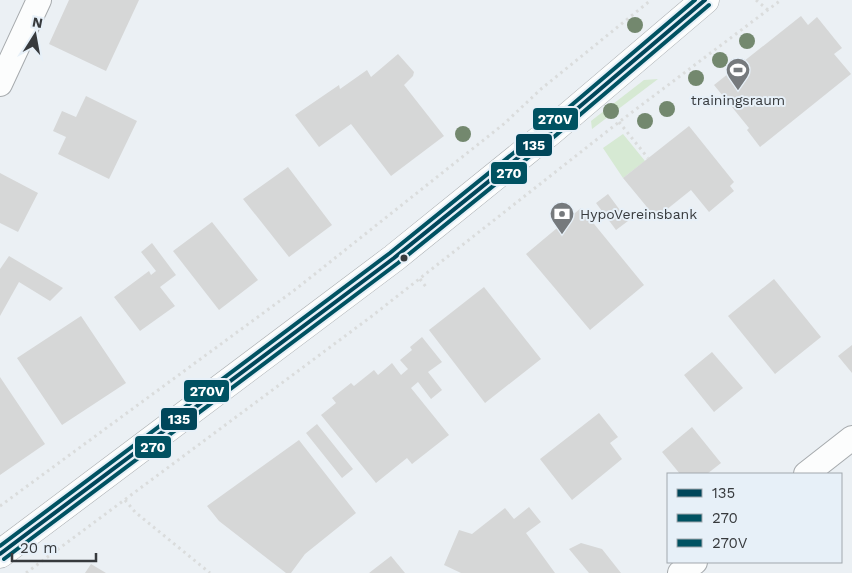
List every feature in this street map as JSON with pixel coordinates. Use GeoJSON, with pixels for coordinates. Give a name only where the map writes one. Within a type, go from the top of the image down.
{"type":"FeatureCollection","features":[{"type":"Feature","properties":{"kind":"main road"},"geometry":{"type":"LineString","coordinates":[[0,554],[407,247],[551,131],[705,0]]}},
{"type":"Feature","properties":{"kind":"street"},"geometry":{"type":"LineString","coordinates":[[0,84],[39,0]]}},
{"type":"Feature","properties":{"kind":"street"},"geometry":{"type":"LineString","coordinates":[[807,473],[852,438]]}},
{"type":"Feature","properties":{"kind":"street"},"geometry":{"type":"LineString","coordinates":[[680,573],[693,563]]}},
{"type":"Feature","properties":{"kind":"path"},"geometry":{"type":"LineString","coordinates":[[0,506],[304,282],[505,122],[541,89],[651,0]]}},
{"type":"Feature","properties":{"kind":"path"},"geometry":{"type":"LineString","coordinates":[[756,0],[768,10]]}},
{"type":"Feature","properties":{"kind":"path"},"geometry":{"type":"LineString","coordinates":[[26,573],[420,279],[619,122],[781,0]]}},
{"type":"Feature","properties":{"kind":"path"},"geometry":{"type":"LineString","coordinates":[[619,122],[648,158]]}},
{"type":"Feature","properties":{"kind":"path"},"geometry":{"type":"LineString","coordinates":[[300,278],[304,282]]}},
{"type":"Feature","properties":{"kind":"path"},"geometry":{"type":"LineString","coordinates":[[420,279],[426,287]]}},
{"type":"Feature","properties":{"kind":"path"},"geometry":{"type":"LineString","coordinates":[[125,500],[134,512],[210,573]]}},
{"type":"Feature","properties":{"kind":"green space"},"geometry":{"type":"Polygon","coordinates":[[[658,79],[592,129],[591,121],[644,80],[658,79]]]}},
{"type":"Feature","properties":{"kind":"green space"},"geometry":{"type":"Polygon","coordinates":[[[623,134],[645,161],[623,178],[603,148],[623,134]]]}},
{"type":"Feature","properties":{"kind":"building"},"geometry":{"type":"Polygon","coordinates":[[[69,0],[139,0],[106,71],[49,44],[69,0]]]}},
{"type":"Feature","properties":{"kind":"building"},"geometry":{"type":"Polygon","coordinates":[[[801,16],[808,25],[817,17],[842,48],[834,54],[851,74],[760,147],[747,130],[749,128],[714,85],[801,16]]]}},
{"type":"Feature","properties":{"kind":"building"},"geometry":{"type":"Polygon","coordinates":[[[398,54],[414,72],[413,76],[404,85],[444,136],[391,176],[351,124],[319,147],[295,115],[339,85],[340,89],[367,70],[371,77],[398,54]]]}},
{"type":"Feature","properties":{"kind":"building"},"geometry":{"type":"Polygon","coordinates":[[[86,96],[137,121],[109,179],[58,154],[66,137],[53,131],[62,111],[76,117],[86,96]]]}},
{"type":"Feature","properties":{"kind":"building"},"geometry":{"type":"Polygon","coordinates":[[[689,126],[734,182],[730,186],[734,191],[709,212],[691,190],[656,218],[623,178],[689,126]]]}},
{"type":"Feature","properties":{"kind":"building"},"geometry":{"type":"Polygon","coordinates":[[[288,167],[332,225],[289,257],[243,199],[288,167]]]}},
{"type":"Feature","properties":{"kind":"building"},"geometry":{"type":"Polygon","coordinates":[[[0,173],[38,193],[18,232],[0,223],[0,173]]]}},
{"type":"Feature","properties":{"kind":"building"},"geometry":{"type":"Polygon","coordinates":[[[608,194],[628,221],[616,230],[596,203],[608,194]]]}},
{"type":"Feature","properties":{"kind":"building"},"geometry":{"type":"Polygon","coordinates":[[[581,208],[644,285],[590,330],[526,254],[581,208]]]}},
{"type":"Feature","properties":{"kind":"building"},"geometry":{"type":"Polygon","coordinates":[[[212,222],[258,280],[219,310],[173,251],[212,222]]]}},
{"type":"Feature","properties":{"kind":"building"},"geometry":{"type":"Polygon","coordinates":[[[152,243],[176,275],[160,287],[175,306],[140,331],[114,297],[149,271],[151,275],[156,271],[141,252],[152,243]]]}},
{"type":"Feature","properties":{"kind":"building"},"geometry":{"type":"Polygon","coordinates":[[[9,256],[63,288],[50,301],[19,282],[0,316],[0,269],[9,256]]]}},
{"type":"Feature","properties":{"kind":"building"},"geometry":{"type":"Polygon","coordinates":[[[774,279],[821,337],[775,374],[728,316],[774,279]]]}},
{"type":"Feature","properties":{"kind":"building"},"geometry":{"type":"Polygon","coordinates":[[[484,287],[541,359],[485,403],[429,330],[484,287]]]}},
{"type":"Feature","properties":{"kind":"building"},"geometry":{"type":"Polygon","coordinates":[[[81,316],[126,383],[62,425],[17,358],[81,316]]]}},
{"type":"Feature","properties":{"kind":"building"},"geometry":{"type":"Polygon","coordinates":[[[422,337],[442,362],[428,372],[442,390],[431,399],[418,382],[411,388],[449,435],[412,464],[407,458],[376,483],[321,415],[336,403],[332,398],[351,383],[354,386],[374,370],[378,375],[392,363],[401,375],[408,369],[400,360],[412,350],[410,347],[422,337]]]}},
{"type":"Feature","properties":{"kind":"building"},"geometry":{"type":"Polygon","coordinates":[[[852,345],[852,373],[838,356],[852,345]]]}},
{"type":"Feature","properties":{"kind":"building"},"geometry":{"type":"Polygon","coordinates":[[[712,352],[743,388],[714,412],[684,375],[712,352]]]}},
{"type":"Feature","properties":{"kind":"building"},"geometry":{"type":"Polygon","coordinates":[[[0,377],[45,444],[0,475],[0,377]]]}},
{"type":"Feature","properties":{"kind":"building"},"geometry":{"type":"Polygon","coordinates":[[[599,413],[618,437],[610,443],[622,459],[572,500],[540,459],[599,413]]]}},
{"type":"Feature","properties":{"kind":"building"},"geometry":{"type":"Polygon","coordinates":[[[317,424],[353,469],[342,478],[306,433],[317,424]]]}},
{"type":"Feature","properties":{"kind":"building"},"geometry":{"type":"Polygon","coordinates":[[[692,427],[721,463],[708,473],[679,473],[662,452],[692,427]]]}},
{"type":"Feature","properties":{"kind":"building"},"geometry":{"type":"Polygon","coordinates":[[[299,440],[356,513],[305,554],[291,573],[286,573],[219,521],[207,506],[299,440]]]}},
{"type":"Feature","properties":{"kind":"building"},"geometry":{"type":"Polygon","coordinates":[[[529,507],[541,522],[526,533],[555,573],[461,573],[444,565],[459,530],[472,534],[505,508],[514,519],[529,507]]]}},
{"type":"Feature","properties":{"kind":"building"},"geometry":{"type":"Polygon","coordinates":[[[581,543],[602,549],[621,573],[589,573],[569,549],[581,543]]]}},
{"type":"Feature","properties":{"kind":"building"},"geometry":{"type":"Polygon","coordinates":[[[391,556],[405,573],[369,573],[391,556]]]}},
{"type":"Feature","properties":{"kind":"building"},"geometry":{"type":"Polygon","coordinates":[[[91,564],[106,573],[85,573],[91,564]]]}},
{"type":"Feature","properties":{"kind":"transit line","name":"270V"},"geometry":{"type":"LineString","coordinates":[[0,546],[390,253],[547,126],[695,0]]}},
{"type":"Feature","properties":{"kind":"transit line","name":"135"},"geometry":{"type":"LineString","coordinates":[[0,554],[394,258],[551,131],[705,0]]}},
{"type":"Feature","properties":{"kind":"transit line","name":"270"},"geometry":{"type":"LineString","coordinates":[[4,559],[398,263],[555,136],[709,5]]}},
{"type":"Feature","properties":{"kind":"place","name":"trainingsraum"},"geometry":{"type":"Point","coordinates":[738,91]}},
{"type":"Feature","properties":{"kind":"place","name":"HypoVereinsbank"},"geometry":{"type":"Point","coordinates":[562,235]}}]}
